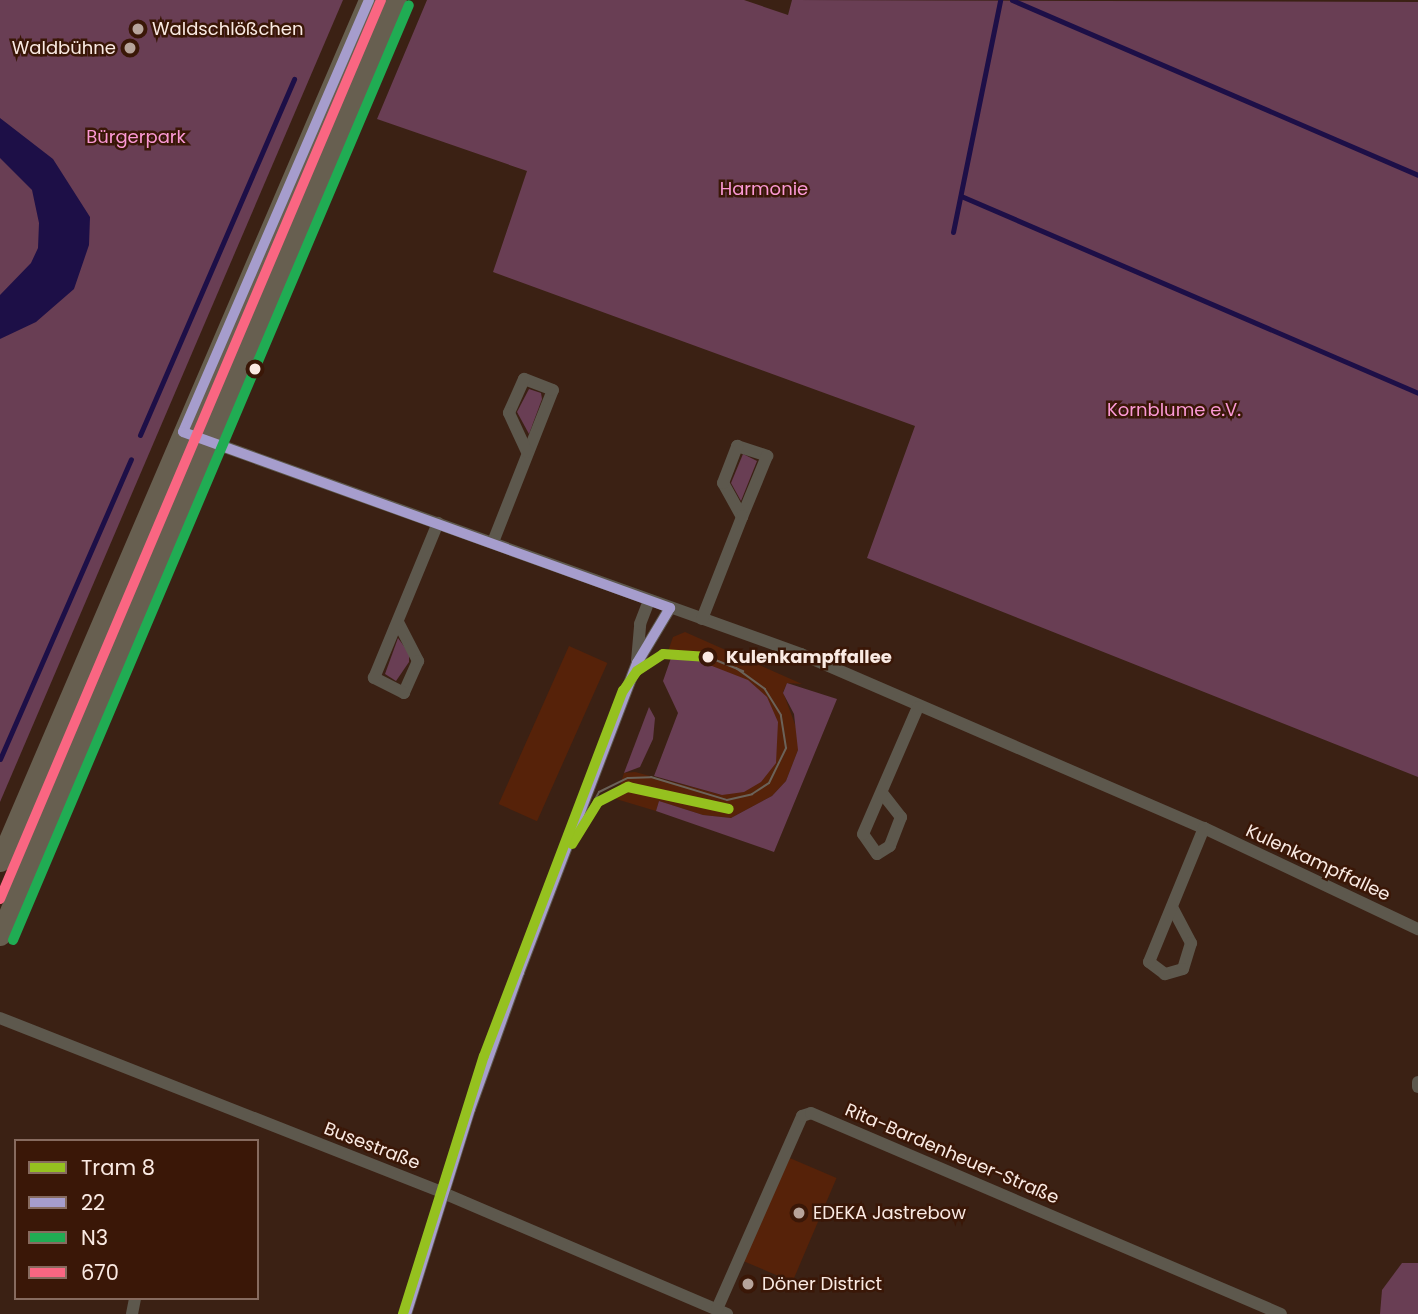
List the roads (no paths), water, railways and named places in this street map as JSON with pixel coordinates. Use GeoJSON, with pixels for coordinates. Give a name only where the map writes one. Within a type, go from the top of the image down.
{"type":"FeatureCollection","features":[{"type":"Feature","properties":{"kind":"main road"},"geometry":{"type":"LineString","coordinates":[[0,861],[369,0]]}},
{"type":"Feature","properties":{"kind":"main road"},"geometry":{"type":"LineString","coordinates":[[0,935],[396,0]]}},
{"type":"Feature","properties":{"kind":"street"},"geometry":{"type":"LineString","coordinates":[[493,542],[553,390],[524,379],[509,413],[527,452]]}},
{"type":"Feature","properties":{"kind":"street","name":"Kulenkampffallee"},"geometry":{"type":"LineString","coordinates":[[183,432],[801,654],[1204,828],[1418,929]]}},
{"type":"Feature","properties":{"kind":"street"},"geometry":{"type":"LineString","coordinates":[[702,619],[767,456],[737,446],[723,483],[726,495],[742,517]]}},
{"type":"Feature","properties":{"kind":"street"},"geometry":{"type":"LineString","coordinates":[[399,624],[418,661],[404,693],[374,678],[399,624],[438,523]]}},
{"type":"Feature","properties":{"kind":"street"},"geometry":{"type":"LineString","coordinates":[[637,663],[640,624],[649,600]]}},
{"type":"Feature","properties":{"kind":"street"},"geometry":{"type":"LineString","coordinates":[[406,1314],[515,983],[637,663],[670,607]]}},
{"type":"Feature","properties":{"kind":"street"},"geometry":{"type":"LineString","coordinates":[[882,793],[919,707]]}},
{"type":"Feature","properties":{"kind":"street"},"geometry":{"type":"LineString","coordinates":[[1172,908],[1191,943],[1182,969],[1164,974],[1149,962],[1204,828]]}},
{"type":"Feature","properties":{"kind":"street","name":"Busestraße"},"geometry":{"type":"LineString","coordinates":[[0,1018],[445,1193],[722,1312]]}},
{"type":"Feature","properties":{"kind":"street","name":"Rita-Bardenheuer-Straße"},"geometry":{"type":"LineString","coordinates":[[722,1312],[802,1116],[811,1114],[1281,1314]]}},
{"type":"Feature","properties":{"kind":"waterway"},"geometry":{"type":"LineString","coordinates":[[953,232],[1000,0]]}},
{"type":"Feature","properties":{"kind":"waterway"},"geometry":{"type":"LineString","coordinates":[[1012,0],[1418,175]]}},
{"type":"Feature","properties":{"kind":"waterway"},"geometry":{"type":"LineString","coordinates":[[140,435],[294,79]]}},
{"type":"Feature","properties":{"kind":"waterway"},"geometry":{"type":"LineString","coordinates":[[961,196],[1418,393]]}},
{"type":"Feature","properties":{"kind":"waterway"},"geometry":{"type":"LineString","coordinates":[[0,759],[131,459]]}},
{"type":"Feature","properties":{"kind":"tram line","name":"8"},"geometry":{"type":"LineString","coordinates":[[403,1314],[484,1056],[623,691],[637,671],[663,654],[708,657]]}},
{"type":"Feature","properties":{"kind":"tram line"},"geometry":{"type":"LineString","coordinates":[[708,657],[743,671]]}},
{"type":"Feature","properties":{"kind":"tram line"},"geometry":{"type":"LineString","coordinates":[[576,834],[599,792],[628,778],[651,777],[727,800],[752,794],[769,783],[786,748],[781,715],[765,689],[736,668]]}},
{"type":"Feature","properties":{"kind":"tram line","name":"8"},"geometry":{"type":"LineString","coordinates":[[572,844],[598,802],[628,787],[729,809]]}},
{"type":"Feature","properties":{"kind":"place","name":"Waldschlößchen"},"geometry":{"type":"Point","coordinates":[138,29]}},
{"type":"Feature","properties":{"kind":"place","name":"Waldbühne"},"geometry":{"type":"Point","coordinates":[130,48]}},
{"type":"Feature","properties":{"kind":"place","name":"Kulenkampffallee"},"geometry":{"type":"Point","coordinates":[708,657]}},
{"type":"Feature","properties":{"kind":"place","name":"EDEKA Jastrebow"},"geometry":{"type":"Point","coordinates":[799,1213]}},
{"type":"Feature","properties":{"kind":"place","name":"Döner District"},"geometry":{"type":"Point","coordinates":[748,1284]}},
{"type":"Feature","properties":{"kind":"park label","name":"Bürgerpark"},"geometry":{"type":"Point","coordinates":[136,137]}},
{"type":"Feature","properties":{"kind":"park label","name":"Harmonie"},"geometry":{"type":"Point","coordinates":[764,189]}},
{"type":"Feature","properties":{"kind":"park label","name":"Kornblume e.V."},"geometry":{"type":"Point","coordinates":[1174,410]}}]}
